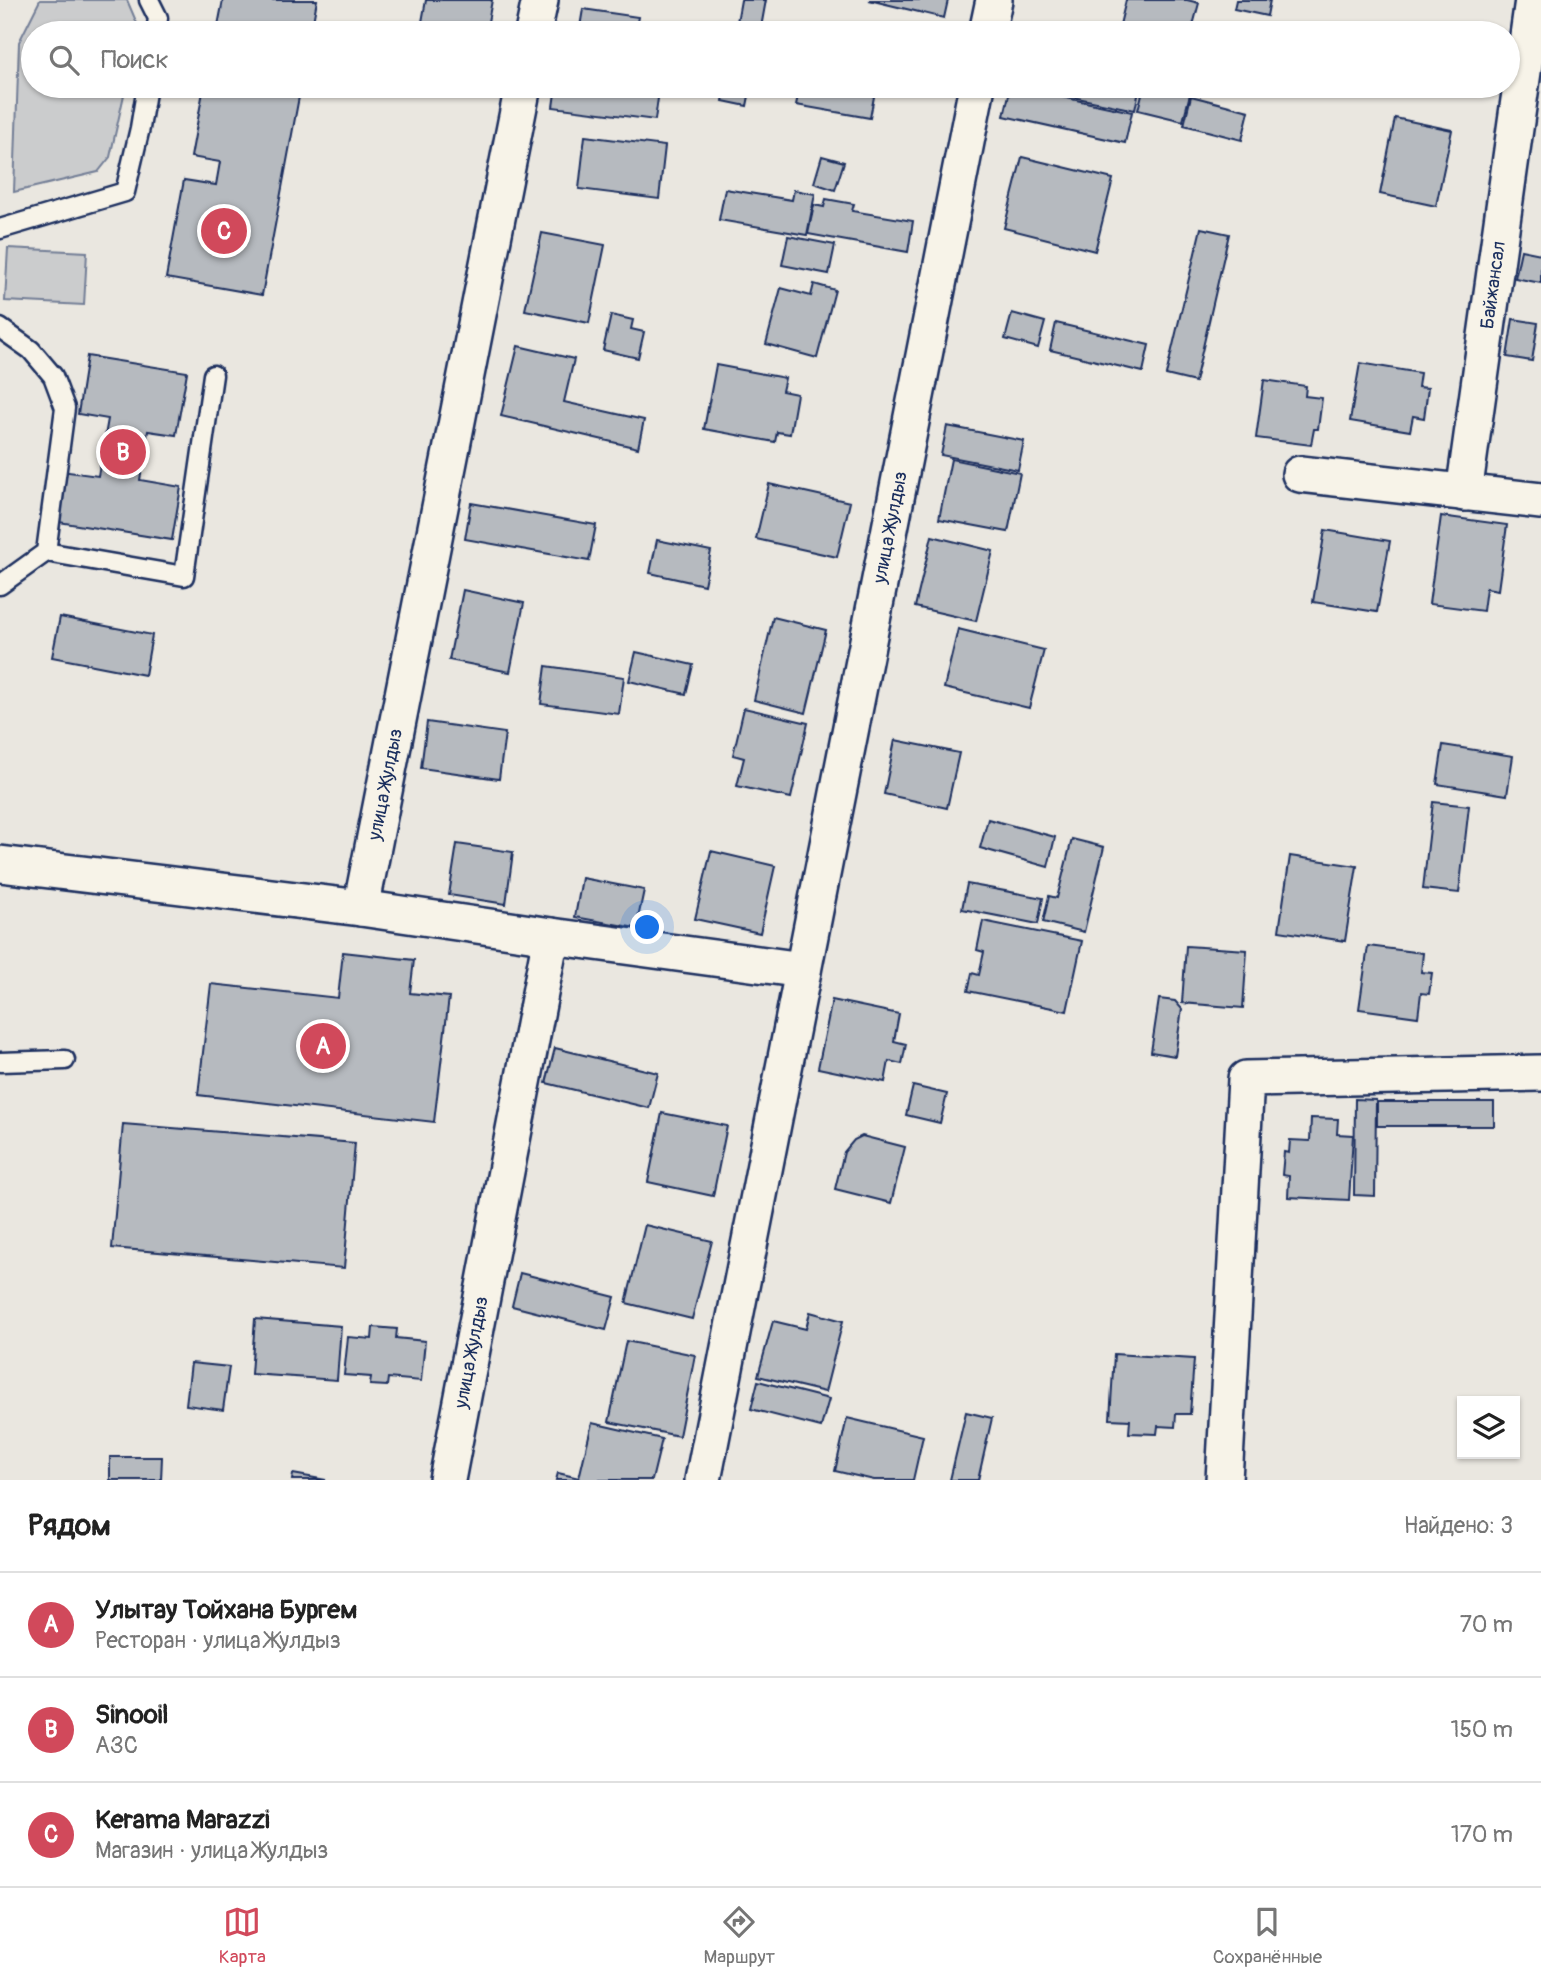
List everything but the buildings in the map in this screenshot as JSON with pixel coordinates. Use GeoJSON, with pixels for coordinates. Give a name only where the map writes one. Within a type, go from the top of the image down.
{"type":"FeatureCollection","features":[{"type":"Feature","properties":{"kind":"street"},"geometry":{"type":"LineString","coordinates":[[536,21],[540,0]]}},
{"type":"Feature","properties":{"kind":"street"},"geometry":{"type":"LineString","coordinates":[[990,21],[994,0]]}},
{"type":"Feature","properties":{"kind":"street","name":"Байжансал"},"geometry":{"type":"LineString","coordinates":[[1520,93],[1533,0]]}},
{"type":"Feature","properties":{"kind":"street","name":"улица Жулдыз"},"geometry":{"type":"LineString","coordinates":[[361,908],[521,98]]}},
{"type":"Feature","properties":{"kind":"street","name":"улица Жулдыз"},"geometry":{"type":"LineString","coordinates":[[703,1480],[975,98]]}},
{"type":"Feature","properties":{"kind":"street","name":"Байжансал"},"geometry":{"type":"LineString","coordinates":[[1464,493],[1519,98]]}},
{"type":"Feature","properties":{"kind":"street"},"geometry":{"type":"LineString","coordinates":[[1300,474],[1541,501]]}},
{"type":"Feature","properties":{"kind":"street"},"geometry":{"type":"LineString","coordinates":[[0,864],[361,908],[803,970]]}},
{"type":"Feature","properties":{"kind":"street","name":"улица Жулдыз"},"geometry":{"type":"LineString","coordinates":[[447,1480],[551,936]]}},
{"type":"Feature","properties":{"kind":"street"},"geometry":{"type":"LineString","coordinates":[[1224,1480],[1247,1079],[1541,1073]]}},
{"type":"Feature","properties":{"kind":"lane"},"geometry":{"type":"LineString","coordinates":[[149,0],[158,21]]}},
{"type":"Feature","properties":{"kind":"lane"},"geometry":{"type":"LineString","coordinates":[[0,229],[125,192],[145,98]]}},
{"type":"Feature","properties":{"kind":"lane"},"geometry":{"type":"LineString","coordinates":[[0,328],[38,358],[52,376],[65,408],[46,552]]}},
{"type":"Feature","properties":{"kind":"lane"},"geometry":{"type":"LineString","coordinates":[[0,585],[46,552],[184,576],[213,375]]}},
{"type":"Feature","properties":{"kind":"lane"},"geometry":{"type":"LineString","coordinates":[[0,1062],[65,1060]]}},
{"type":"Feature","properties":{"kind":"shaded area"},"geometry":{"type":"Polygon","coordinates":[[[40,0],[127,0],[136,21],[30,21],[40,0]]]}},
{"type":"Feature","properties":{"kind":"shaded area"},"geometry":{"type":"Polygon","coordinates":[[[21,38],[21,98],[123,98],[110,157],[98,172],[14,192],[21,38]]]}},
{"type":"Feature","properties":{"kind":"shaded area"},"geometry":{"type":"Polygon","coordinates":[[[8,248],[87,252],[84,305],[5,301],[8,248]]]}},
{"type":"Feature","properties":{"kind":"place","name":"Kerama Marazzi"},"geometry":{"type":"Point","coordinates":[224,231]}},
{"type":"Feature","properties":{"kind":"place","name":"Sinooil"},"geometry":{"type":"Point","coordinates":[123,452]}},
{"type":"Feature","properties":{"kind":"place","name":"Улытау Тойхана Бургем"},"geometry":{"type":"Point","coordinates":[323,1046]}}]}
